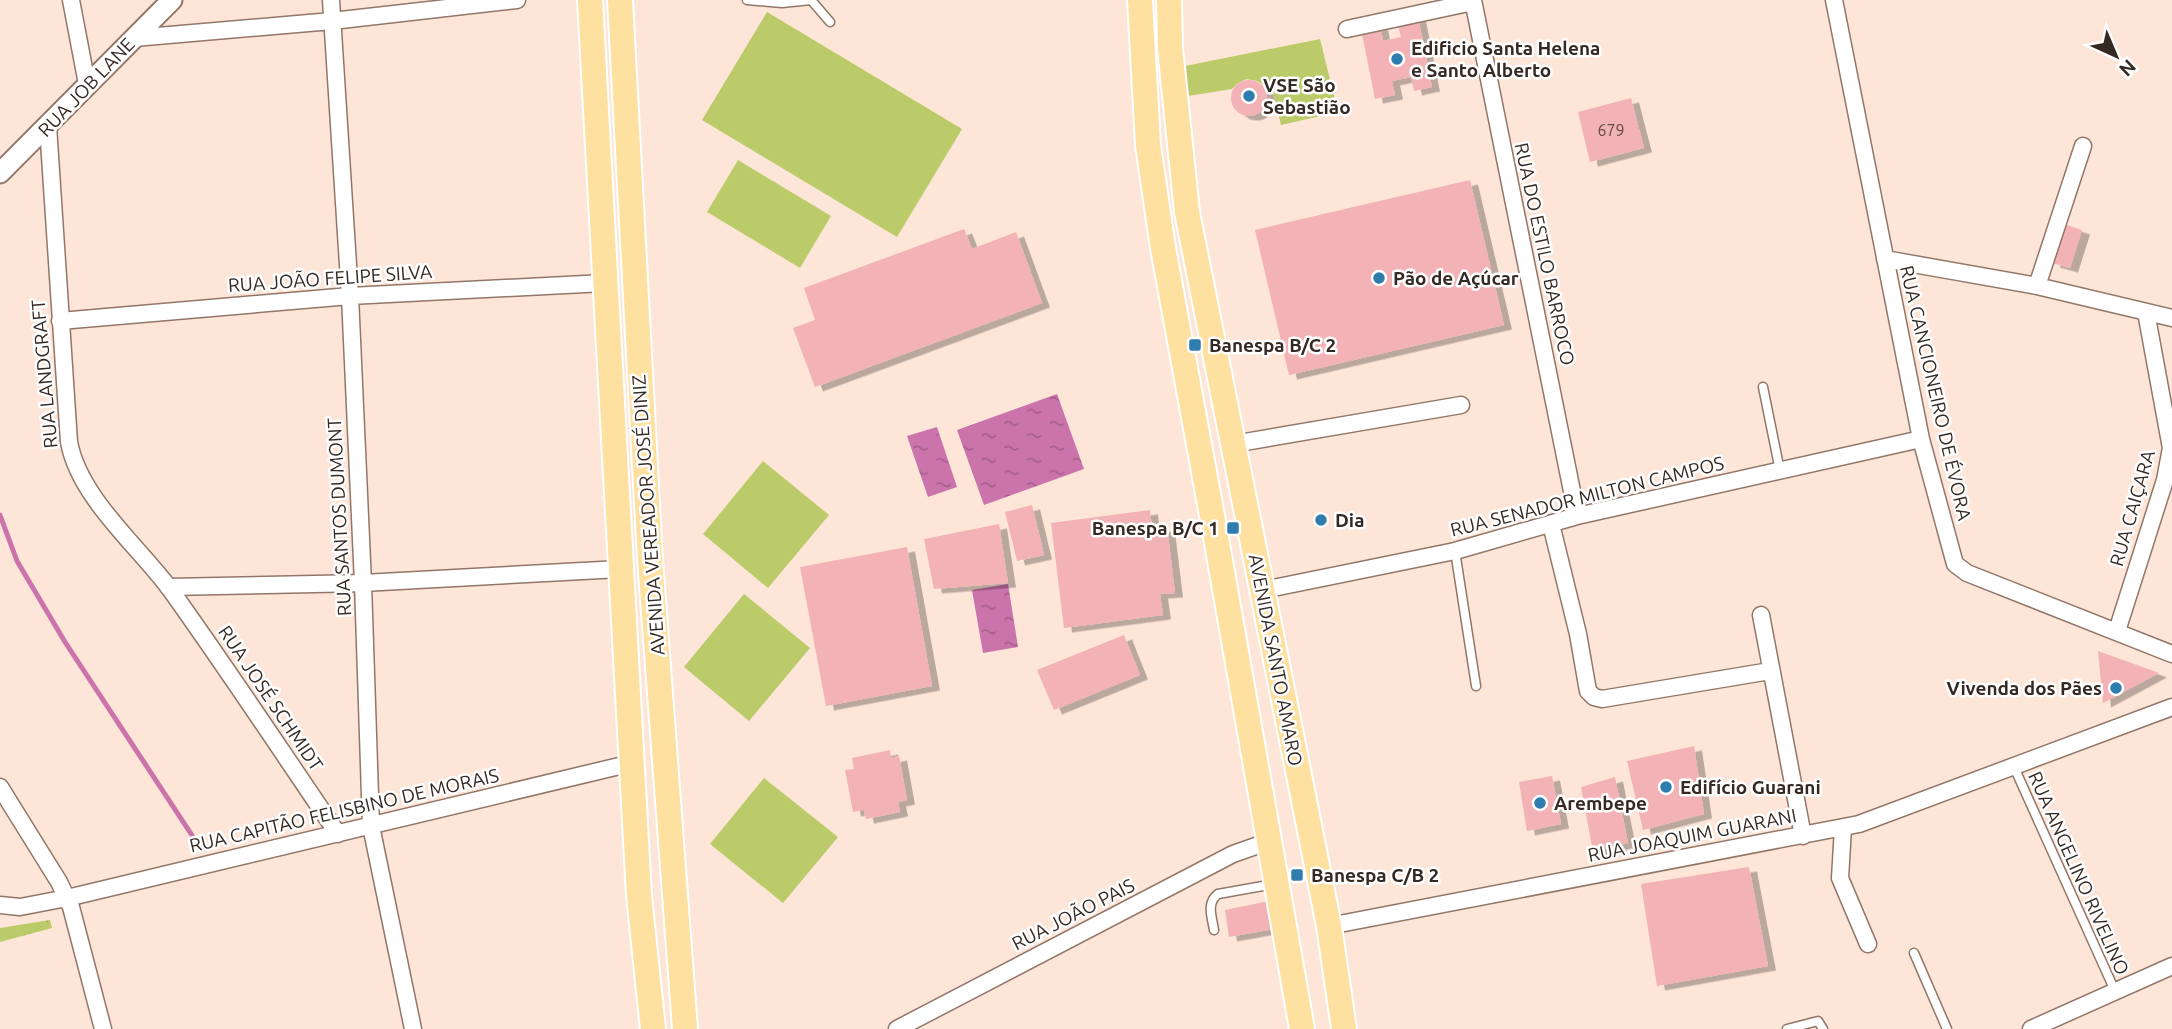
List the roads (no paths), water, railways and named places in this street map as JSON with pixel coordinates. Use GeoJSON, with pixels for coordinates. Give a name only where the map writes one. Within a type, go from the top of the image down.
{"type":"FeatureCollection","features":[{"type":"Feature","properties":{"kind":"main road","name":"AVENIDA VEREADOR JOSÉ DINIZ"},"geometry":{"type":"LineString","coordinates":[[590,0],[639,896],[653,1029]]}},
{"type":"Feature","properties":{"kind":"main road","name":"AVENIDA VEREADOR JOSÉ DINIZ"},"geometry":{"type":"LineString","coordinates":[[620,0],[650,559],[685,1029]]}},
{"type":"Feature","properties":{"kind":"main road","name":"AVENIDA SANTO AMARO"},"geometry":{"type":"LineString","coordinates":[[1140,0],[1148,145],[1163,248],[1302,1029]]}},
{"type":"Feature","properties":{"kind":"main road","name":"AVENIDA SANTO AMARO"},"geometry":{"type":"LineString","coordinates":[[1169,0],[1170,48],[1187,212],[1329,926],[1344,1029]]}},
{"type":"Feature","properties":{"kind":"street"},"geometry":{"type":"LineString","coordinates":[[71,0],[87,84]]}},
{"type":"Feature","properties":{"kind":"street","name":"RUA JOB LANE"},"geometry":{"type":"LineString","coordinates":[[0,173],[172,0]]}},
{"type":"Feature","properties":{"kind":"street","name":"RUA SANTOS DUMONT"},"geometry":{"type":"LineString","coordinates":[[331,0],[350,296],[371,826],[413,1029]]}},
{"type":"Feature","properties":{"kind":"street"},"geometry":{"type":"LineString","coordinates":[[134,38],[332,21],[517,0]]}},
{"type":"Feature","properties":{"kind":"street","name":"RUA CANCIONEIRO DE ÉVORA"},"geometry":{"type":"LineString","coordinates":[[1834,0],[1921,439],[1955,564],[1967,573],[2172,654]]}},
{"type":"Feature","properties":{"kind":"street"},"geometry":{"type":"LineString","coordinates":[[1347,29],[1473,1]]}},
{"type":"Feature","properties":{"kind":"street","name":"RUA DO ESTILO BARROCO"},"geometry":{"type":"LineString","coordinates":[[1473,1],[1577,516]]}},
{"type":"Feature","properties":{"kind":"street","name":"RUA LANDGRAFT"},"geometry":{"type":"LineString","coordinates":[[48,126],[69,442],[73,462],[103,507],[168,587]]}},
{"type":"Feature","properties":{"kind":"street"},"geometry":{"type":"LineString","coordinates":[[2036,286],[2083,146]]}},
{"type":"Feature","properties":{"kind":"street"},"geometry":{"type":"LineString","coordinates":[[1885,259],[2036,286],[2172,318]]}},
{"type":"Feature","properties":{"kind":"street","name":"RUA JOÃO FELIPE SILVA"},"geometry":{"type":"LineString","coordinates":[[60,321],[350,296],[604,283]]}},
{"type":"Feature","properties":{"kind":"street","name":"RUA CAIÇARA"},"geometry":{"type":"LineString","coordinates":[[2117,631],[2165,480],[2171,448],[2146,312]]}},
{"type":"Feature","properties":{"kind":"street"},"geometry":{"type":"LineString","coordinates":[[1233,444],[1461,405]]}},
{"type":"Feature","properties":{"kind":"street","name":"RUA SENADOR MILTON CAMPOS"},"geometry":{"type":"LineString","coordinates":[[1263,590],[1455,551],[1577,516],[1921,439]]}},
{"type":"Feature","properties":{"kind":"street"},"geometry":{"type":"LineString","coordinates":[[1551,524],[1578,634],[1588,691],[1594,698],[1602,699],[1770,671]]}},
{"type":"Feature","properties":{"kind":"street"},"geometry":{"type":"LineString","coordinates":[[168,587],[363,583],[620,569]]}},
{"type":"Feature","properties":{"kind":"street","name":"RUA JOSÉ SCHMIDT"},"geometry":{"type":"LineString","coordinates":[[168,587],[338,834]]}},
{"type":"Feature","properties":{"kind":"street"},"geometry":{"type":"LineString","coordinates":[[1760,615],[1802,836]]}},
{"type":"Feature","properties":{"kind":"street","name":"RUA JOAQUIM GUARANI"},"geometry":{"type":"LineString","coordinates":[[1329,926],[1843,828],[2172,707]]}},
{"type":"Feature","properties":{"kind":"street","name":"RUA CAPITÃO FELISBINO DE MORAIS"},"geometry":{"type":"LineString","coordinates":[[0,905],[20,907],[67,898],[632,763]]}},
{"type":"Feature","properties":{"kind":"street"},"geometry":{"type":"LineString","coordinates":[[0,787],[59,882],[71,907],[103,1029]]}},
{"type":"Feature","properties":{"kind":"street"},"geometry":{"type":"LineString","coordinates":[[1843,828],[1840,878],[1868,944]]}},
{"type":"Feature","properties":{"kind":"street","name":"RUA JOÃO PAIS"},"geometry":{"type":"LineString","coordinates":[[897,1029],[1233,854],[1270,841]]}},
{"type":"Feature","properties":{"kind":"street"},"geometry":{"type":"LineString","coordinates":[[2031,1029],[2172,966]]}},
{"type":"Feature","properties":{"kind":"lane"},"geometry":{"type":"LineString","coordinates":[[747,0],[782,3],[811,0],[830,22]]}},
{"type":"Feature","properties":{"kind":"lane"},"geometry":{"type":"LineString","coordinates":[[1763,387],[1780,471]]}},
{"type":"Feature","properties":{"kind":"lane"},"geometry":{"type":"LineString","coordinates":[[1455,551],[1476,686]]}},
{"type":"Feature","properties":{"kind":"lane","name":"RUA ANGELINO RIVELINO"},"geometry":{"type":"LineString","coordinates":[[2014,767],[2115,991]]}},
{"type":"Feature","properties":{"kind":"lane"},"geometry":{"type":"LineString","coordinates":[[1214,930],[1210,906],[1212,899],[1218,894],[1277,884]]}},
{"type":"Feature","properties":{"kind":"lane"},"geometry":{"type":"LineString","coordinates":[[1914,953],[1947,1029]]}},
{"type":"Feature","properties":{"kind":"lane"},"geometry":{"type":"LineString","coordinates":[[1787,1029],[1818,1021],[1823,1029]]}},
{"type":"Feature","properties":{"kind":"water"},"geometry":{"type":"Polygon","coordinates":[[[1057,394],[1084,469],[984,505],[957,430],[1057,394]]]}},
{"type":"Feature","properties":{"kind":"water"},"geometry":{"type":"Polygon","coordinates":[[[937,427],[957,487],[928,497],[907,436],[937,427]]]}},
{"type":"Feature","properties":{"kind":"water"},"geometry":{"type":"Polygon","coordinates":[[[1008,584],[1018,647],[983,653],[972,590],[1008,584]]]}},
{"type":"Feature","properties":{"kind":"waterway"},"geometry":{"type":"LineString","coordinates":[[0,515],[17,561],[65,642],[199,846]]}},
{"type":"Feature","properties":{"kind":"place","name":"Edificio Santa Helena e Santo Alberto"},"geometry":{"type":"Point","coordinates":[1397,59]}},
{"type":"Feature","properties":{"kind":"place","name":"VSE São Sebastião"},"geometry":{"type":"Point","coordinates":[1249,96]}},
{"type":"Feature","properties":{"kind":"place","name":"Pão de Açúcar"},"geometry":{"type":"Point","coordinates":[1379,278]}},
{"type":"Feature","properties":{"kind":"place","name":"Banespa B/C 2"},"geometry":{"type":"Point","coordinates":[1195,345]}},
{"type":"Feature","properties":{"kind":"place","name":"Dia"},"geometry":{"type":"Point","coordinates":[1321,520]}},
{"type":"Feature","properties":{"kind":"place","name":"Banespa B/C 1"},"geometry":{"type":"Point","coordinates":[1233,528]}},
{"type":"Feature","properties":{"kind":"place","name":"Vivenda dos Pães"},"geometry":{"type":"Point","coordinates":[2116,688]}},
{"type":"Feature","properties":{"kind":"place","name":"Edifício Guarani"},"geometry":{"type":"Point","coordinates":[1666,787]}},
{"type":"Feature","properties":{"kind":"place","name":"Arembepe"},"geometry":{"type":"Point","coordinates":[1540,803]}},
{"type":"Feature","properties":{"kind":"place","name":"Banespa C/B 2"},"geometry":{"type":"Point","coordinates":[1297,875]}}]}
